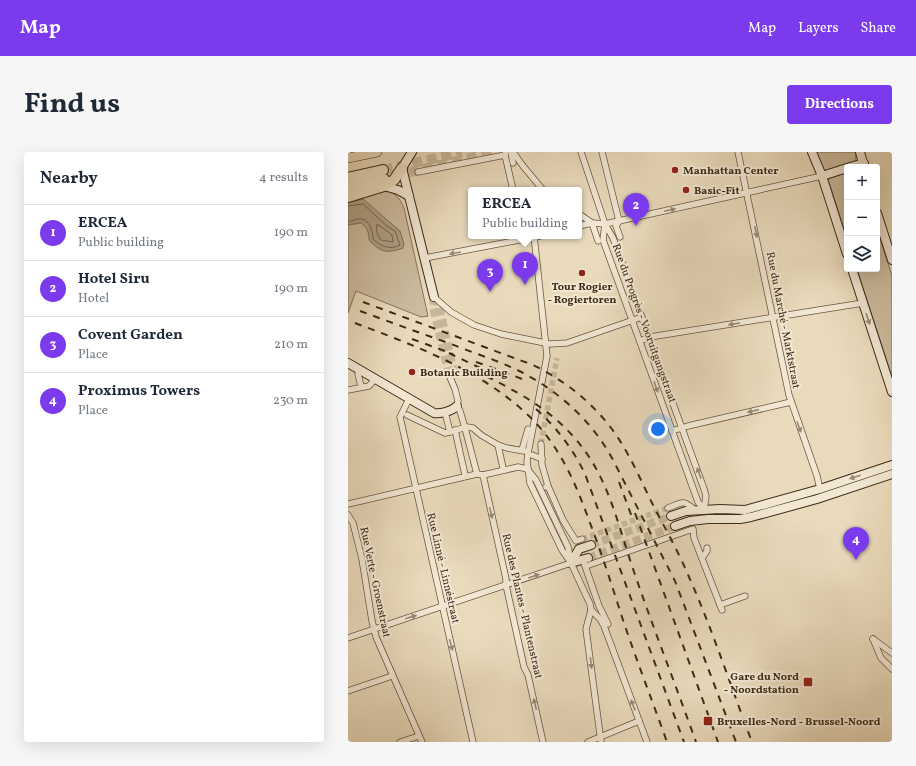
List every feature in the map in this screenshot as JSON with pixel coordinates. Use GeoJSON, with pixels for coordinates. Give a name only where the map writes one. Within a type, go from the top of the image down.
{"type":"FeatureCollection","features":[{"type":"Feature","properties":{"kind":"highway"},"geometry":{"type":"LineString","coordinates":[[348,178],[384,178],[394,180],[402,168]]}},
{"type":"Feature","properties":{"kind":"highway"},"geometry":{"type":"LineString","coordinates":[[348,188],[384,178]]}},
{"type":"Feature","properties":{"kind":"highway"},"geometry":{"type":"LineString","coordinates":[[348,197],[384,178]]}},
{"type":"Feature","properties":{"kind":"main road"},"geometry":{"type":"LineString","coordinates":[[348,158],[376,152]]}},
{"type":"Feature","properties":{"kind":"street"},"geometry":{"type":"LineString","coordinates":[[512,152],[513,163]]}},
{"type":"Feature","properties":{"kind":"street"},"geometry":{"type":"LineString","coordinates":[[512,152],[540,187]]}},
{"type":"Feature","properties":{"kind":"street"},"geometry":{"type":"LineString","coordinates":[[581,152],[605,224]]}},
{"type":"Feature","properties":{"kind":"street"},"geometry":{"type":"LineString","coordinates":[[602,152],[619,221],[616,226],[620,237]]}},
{"type":"Feature","properties":{"kind":"street","name":"Rue du Marché - Marktstraat"},"geometry":{"type":"LineString","coordinates":[[738,152],[791,402],[820,488]]}},
{"type":"Feature","properties":{"kind":"street"},"geometry":{"type":"LineString","coordinates":[[812,152],[822,176],[844,245]]}},
{"type":"Feature","properties":{"kind":"street"},"geometry":{"type":"LineString","coordinates":[[860,152],[864,164]]}},
{"type":"Feature","properties":{"kind":"street"},"geometry":{"type":"LineString","coordinates":[[411,153],[402,168],[434,297],[451,312],[474,325],[501,334],[546,344],[567,343],[642,317]]}},
{"type":"Feature","properties":{"kind":"street"},"geometry":{"type":"LineString","coordinates":[[418,172],[506,154],[512,187]]}},
{"type":"Feature","properties":{"kind":"street"},"geometry":{"type":"LineString","coordinates":[[523,166],[530,165]]}},
{"type":"Feature","properties":{"kind":"street"},"geometry":{"type":"LineString","coordinates":[[582,225],[592,223],[605,224],[731,196],[748,194],[822,176],[844,169]]}},
{"type":"Feature","properties":{"kind":"street"},"geometry":{"type":"LineString","coordinates":[[384,178],[398,190],[409,196]]}},
{"type":"Feature","properties":{"kind":"street"},"geometry":{"type":"LineString","coordinates":[[582,216],[592,223],[598,242]]}},
{"type":"Feature","properties":{"kind":"street"},"geometry":{"type":"LineString","coordinates":[[880,222],[892,260]]}},
{"type":"Feature","properties":{"kind":"street","name":"Rue du Progrès - Vooruitgangstraat"},"geometry":{"type":"LineString","coordinates":[[605,224],[614,238],[704,489],[706,496],[700,511]]}},
{"type":"Feature","properties":{"kind":"street","name":"Rue du Progrès - Vooruitgangstraat"},"geometry":{"type":"LineString","coordinates":[[605,224],[603,240],[700,511],[708,519]]}},
{"type":"Feature","properties":{"kind":"street"},"geometry":{"type":"LineString","coordinates":[[425,258],[519,239]]}},
{"type":"Feature","properties":{"kind":"street"},"geometry":{"type":"LineString","coordinates":[[536,239],[547,356],[527,462],[528,469],[536,480],[568,547],[571,563],[584,594],[590,604],[591,610],[586,629],[601,740]]}},
{"type":"Feature","properties":{"kind":"street"},"geometry":{"type":"LineString","coordinates":[[853,272],[892,392]]}},
{"type":"Feature","properties":{"kind":"street"},"geometry":{"type":"LineString","coordinates":[[640,341],[650,338],[863,304]]}},
{"type":"Feature","properties":{"kind":"street"},"geometry":{"type":"LineString","coordinates":[[348,363],[410,400],[437,413],[453,409],[457,406]]}},
{"type":"Feature","properties":{"kind":"street"},"geometry":{"type":"LineString","coordinates":[[358,374],[361,386]]}},
{"type":"Feature","properties":{"kind":"street","name":"Rue des Plantes - Plantenstraat"},"geometry":{"type":"LineString","coordinates":[[452,376],[458,401],[457,406],[480,474],[506,579],[506,586],[521,655],[528,675],[543,742]]}},
{"type":"Feature","properties":{"kind":"street"},"geometry":{"type":"LineString","coordinates":[[348,390],[369,386],[375,379]]}},
{"type":"Feature","properties":{"kind":"street","name":"Rue Linné - Linnéstraat"},"geometry":{"type":"LineString","coordinates":[[410,400],[400,418],[473,742]]}},
{"type":"Feature","properties":{"kind":"street"},"geometry":{"type":"LineString","coordinates":[[672,431],[682,427],[791,402]]}},
{"type":"Feature","properties":{"kind":"street"},"geometry":{"type":"LineString","coordinates":[[407,414],[445,433],[465,428],[473,428],[481,435],[498,445],[523,450],[528,429]]}},
{"type":"Feature","properties":{"kind":"street"},"geometry":{"type":"LineString","coordinates":[[446,416],[465,475]]}},
{"type":"Feature","properties":{"kind":"street"},"geometry":{"type":"LineString","coordinates":[[541,444],[545,487],[571,534],[576,541],[582,539]]}},
{"type":"Feature","properties":{"kind":"street"},"geometry":{"type":"LineString","coordinates":[[498,445],[503,468]]}},
{"type":"Feature","properties":{"kind":"street"},"geometry":{"type":"LineString","coordinates":[[532,455],[542,459]]}},
{"type":"Feature","properties":{"kind":"street"},"geometry":{"type":"LineString","coordinates":[[671,516],[686,511],[720,509],[745,510],[892,465]]}},
{"type":"Feature","properties":{"kind":"street"},"geometry":{"type":"LineString","coordinates":[[348,504],[480,474],[518,467],[528,469]]}},
{"type":"Feature","properties":{"kind":"street"},"geometry":{"type":"LineString","coordinates":[[675,526],[690,521],[708,519],[740,519],[817,499],[892,474]]}},
{"type":"Feature","properties":{"kind":"street"},"geometry":{"type":"LineString","coordinates":[[668,508],[683,502],[688,503],[700,511]]}},
{"type":"Feature","properties":{"kind":"street","name":"Rue Verte - Groenstraat"},"geometry":{"type":"LineString","coordinates":[[348,516],[353,523],[362,559],[374,629],[392,676],[422,742]]}},
{"type":"Feature","properties":{"kind":"street"},"geometry":{"type":"LineString","coordinates":[[348,638],[571,563],[586,563],[693,529],[694,538],[721,607],[745,596]]}},
{"type":"Feature","properties":{"kind":"street"},"geometry":{"type":"LineString","coordinates":[[565,537],[571,534]]}},
{"type":"Feature","properties":{"kind":"street"},"geometry":{"type":"LineString","coordinates":[[571,563],[579,549],[591,545]]}},
{"type":"Feature","properties":{"kind":"street"},"geometry":{"type":"LineString","coordinates":[[702,558],[707,551],[707,548]]}},
{"type":"Feature","properties":{"kind":"street"},"geometry":{"type":"LineString","coordinates":[[579,573],[586,563]]}},
{"type":"Feature","properties":{"kind":"street"},"geometry":{"type":"LineString","coordinates":[[586,563],[599,606],[608,624]]}},
{"type":"Feature","properties":{"kind":"street"},"geometry":{"type":"LineString","coordinates":[[591,610],[604,626],[647,742]]}},
{"type":"Feature","properties":{"kind":"street"},"geometry":{"type":"LineString","coordinates":[[892,654],[873,639],[881,658],[892,669]]}},
{"type":"Feature","properties":{"kind":"street"},"geometry":{"type":"LineString","coordinates":[[881,658],[892,654]]}},
{"type":"Feature","properties":{"kind":"street"},"geometry":{"type":"LineString","coordinates":[[348,691],[392,676]]}},
{"type":"Feature","properties":{"kind":"street"},"geometry":{"type":"LineString","coordinates":[[588,742],[601,740],[639,721]]}},
{"type":"Feature","properties":{"kind":"street"},"geometry":{"type":"LineString","coordinates":[[400,742],[419,736]]}},
{"type":"Feature","properties":{"kind":"shaded area"},"geometry":{"type":"Polygon","coordinates":[[[815,152],[855,152],[856,159],[854,162],[825,171],[815,152]]]}},
{"type":"Feature","properties":{"kind":"shaded area"},"geometry":{"type":"Polygon","coordinates":[[[844,173],[844,229],[828,179],[844,173]]]}},
{"type":"Feature","properties":{"kind":"shaded area"},"geometry":{"type":"Polygon","coordinates":[[[386,190],[397,197],[404,208],[428,316],[421,317],[356,291],[348,313],[348,200],[386,190]]]}},
{"type":"Feature","properties":{"kind":"shaded area"},"geometry":{"type":"Polygon","coordinates":[[[880,238],[892,276],[892,377],[858,272],[880,272],[880,238]]]}},
{"type":"Feature","properties":{"kind":"water"},"geometry":{"type":"Polygon","coordinates":[[[363,199],[400,231],[404,244],[403,248],[392,251],[384,251],[369,240],[367,230],[361,223],[348,225],[348,203],[363,199]]]}},
{"type":"Feature","properties":{"kind":"tunnel"},"geometry":{"type":"LineString","coordinates":[[383,170],[462,152]]}},
{"type":"Feature","properties":{"kind":"tunnel"},"geometry":{"type":"LineString","coordinates":[[394,176],[494,152]]}},
{"type":"Feature","properties":{"kind":"tunnel"},"geometry":{"type":"LineString","coordinates":[[434,297],[439,305],[455,377]]}},
{"type":"Feature","properties":{"kind":"tunnel"},"geometry":{"type":"LineString","coordinates":[[434,297],[433,307],[449,375]]}},
{"type":"Feature","properties":{"kind":"tunnel"},"geometry":{"type":"LineString","coordinates":[[541,444],[557,358]]}},
{"type":"Feature","properties":{"kind":"tunnel"},"geometry":{"type":"LineString","coordinates":[[582,539],[668,508]]}},
{"type":"Feature","properties":{"kind":"tunnel"},"geometry":{"type":"LineString","coordinates":[[591,545],[671,516]]}},
{"type":"Feature","properties":{"kind":"tunnel"},"geometry":{"type":"LineString","coordinates":[[588,558],[675,526]]}},
{"type":"Feature","properties":{"kind":"railway"},"geometry":{"type":"LineString","coordinates":[[363,302],[533,365],[574,390],[592,406],[608,424],[628,454],[677,550],[698,597],[752,742]]}},
{"type":"Feature","properties":{"kind":"railway"},"geometry":{"type":"LineString","coordinates":[[360,311],[513,368],[543,384],[557,394],[582,417],[603,443],[612,458],[675,581],[736,742]]}},
{"type":"Feature","properties":{"kind":"railway"},"geometry":{"type":"LineString","coordinates":[[355,323],[424,350],[469,372],[510,400],[529,416],[550,440],[566,466],[585,508],[667,742]]}},
{"type":"Feature","properties":{"kind":"railway"},"geometry":{"type":"LineString","coordinates":[[412,339],[453,354]]}},
{"type":"Feature","properties":{"kind":"railway"},"geometry":{"type":"LineString","coordinates":[[449,353],[482,369]]}},
{"type":"Feature","properties":{"kind":"railway"},"geometry":{"type":"LineString","coordinates":[[476,362],[522,379]]}},
{"type":"Feature","properties":{"kind":"railway"},"geometry":{"type":"LineString","coordinates":[[474,370],[526,398],[562,424],[584,450],[594,465],[602,480],[615,513],[632,566],[696,742]]}},
{"type":"Feature","properties":{"kind":"railway"},"geometry":{"type":"LineString","coordinates":[[536,409],[564,439],[585,474],[684,742]]}},
{"type":"Feature","properties":{"kind":"railway"},"geometry":{"type":"LineString","coordinates":[[619,482],[633,520]]}},
{"type":"Feature","properties":{"kind":"railway"},"geometry":{"type":"LineString","coordinates":[[635,513],[718,742]]}},
{"type":"Feature","properties":{"kind":"place","name":"Manhattan Center"},"geometry":{"type":"Point","coordinates":[675,170]}},
{"type":"Feature","properties":{"kind":"place","name":"Basic-Fit"},"geometry":{"type":"Point","coordinates":[686,190]}},
{"type":"Feature","properties":{"kind":"place","name":"Hotel Siru"},"geometry":{"type":"Point","coordinates":[636,226]}},
{"type":"Feature","properties":{"kind":"place","name":"Tour Rogier - Rogiertoren"},"geometry":{"type":"Point","coordinates":[582,273]}},
{"type":"Feature","properties":{"kind":"place","name":"ERCEA"},"geometry":{"type":"Point","coordinates":[525,285]}},
{"type":"Feature","properties":{"kind":"place","name":"Covent Garden"},"geometry":{"type":"Point","coordinates":[490,292]}},
{"type":"Feature","properties":{"kind":"place","name":"Botanic Building"},"geometry":{"type":"Point","coordinates":[412,372]}},
{"type":"Feature","properties":{"kind":"place","name":"Proximus Towers"},"geometry":{"type":"Point","coordinates":[856,560]}},
{"type":"Feature","properties":{"kind":"place","name":"Gare du Nord - Noordstation"},"geometry":{"type":"Point","coordinates":[808,682]}},
{"type":"Feature","properties":{"kind":"place","name":"Bruxelles-Nord - Brussel-Noord"},"geometry":{"type":"Point","coordinates":[708,721]}}]}
